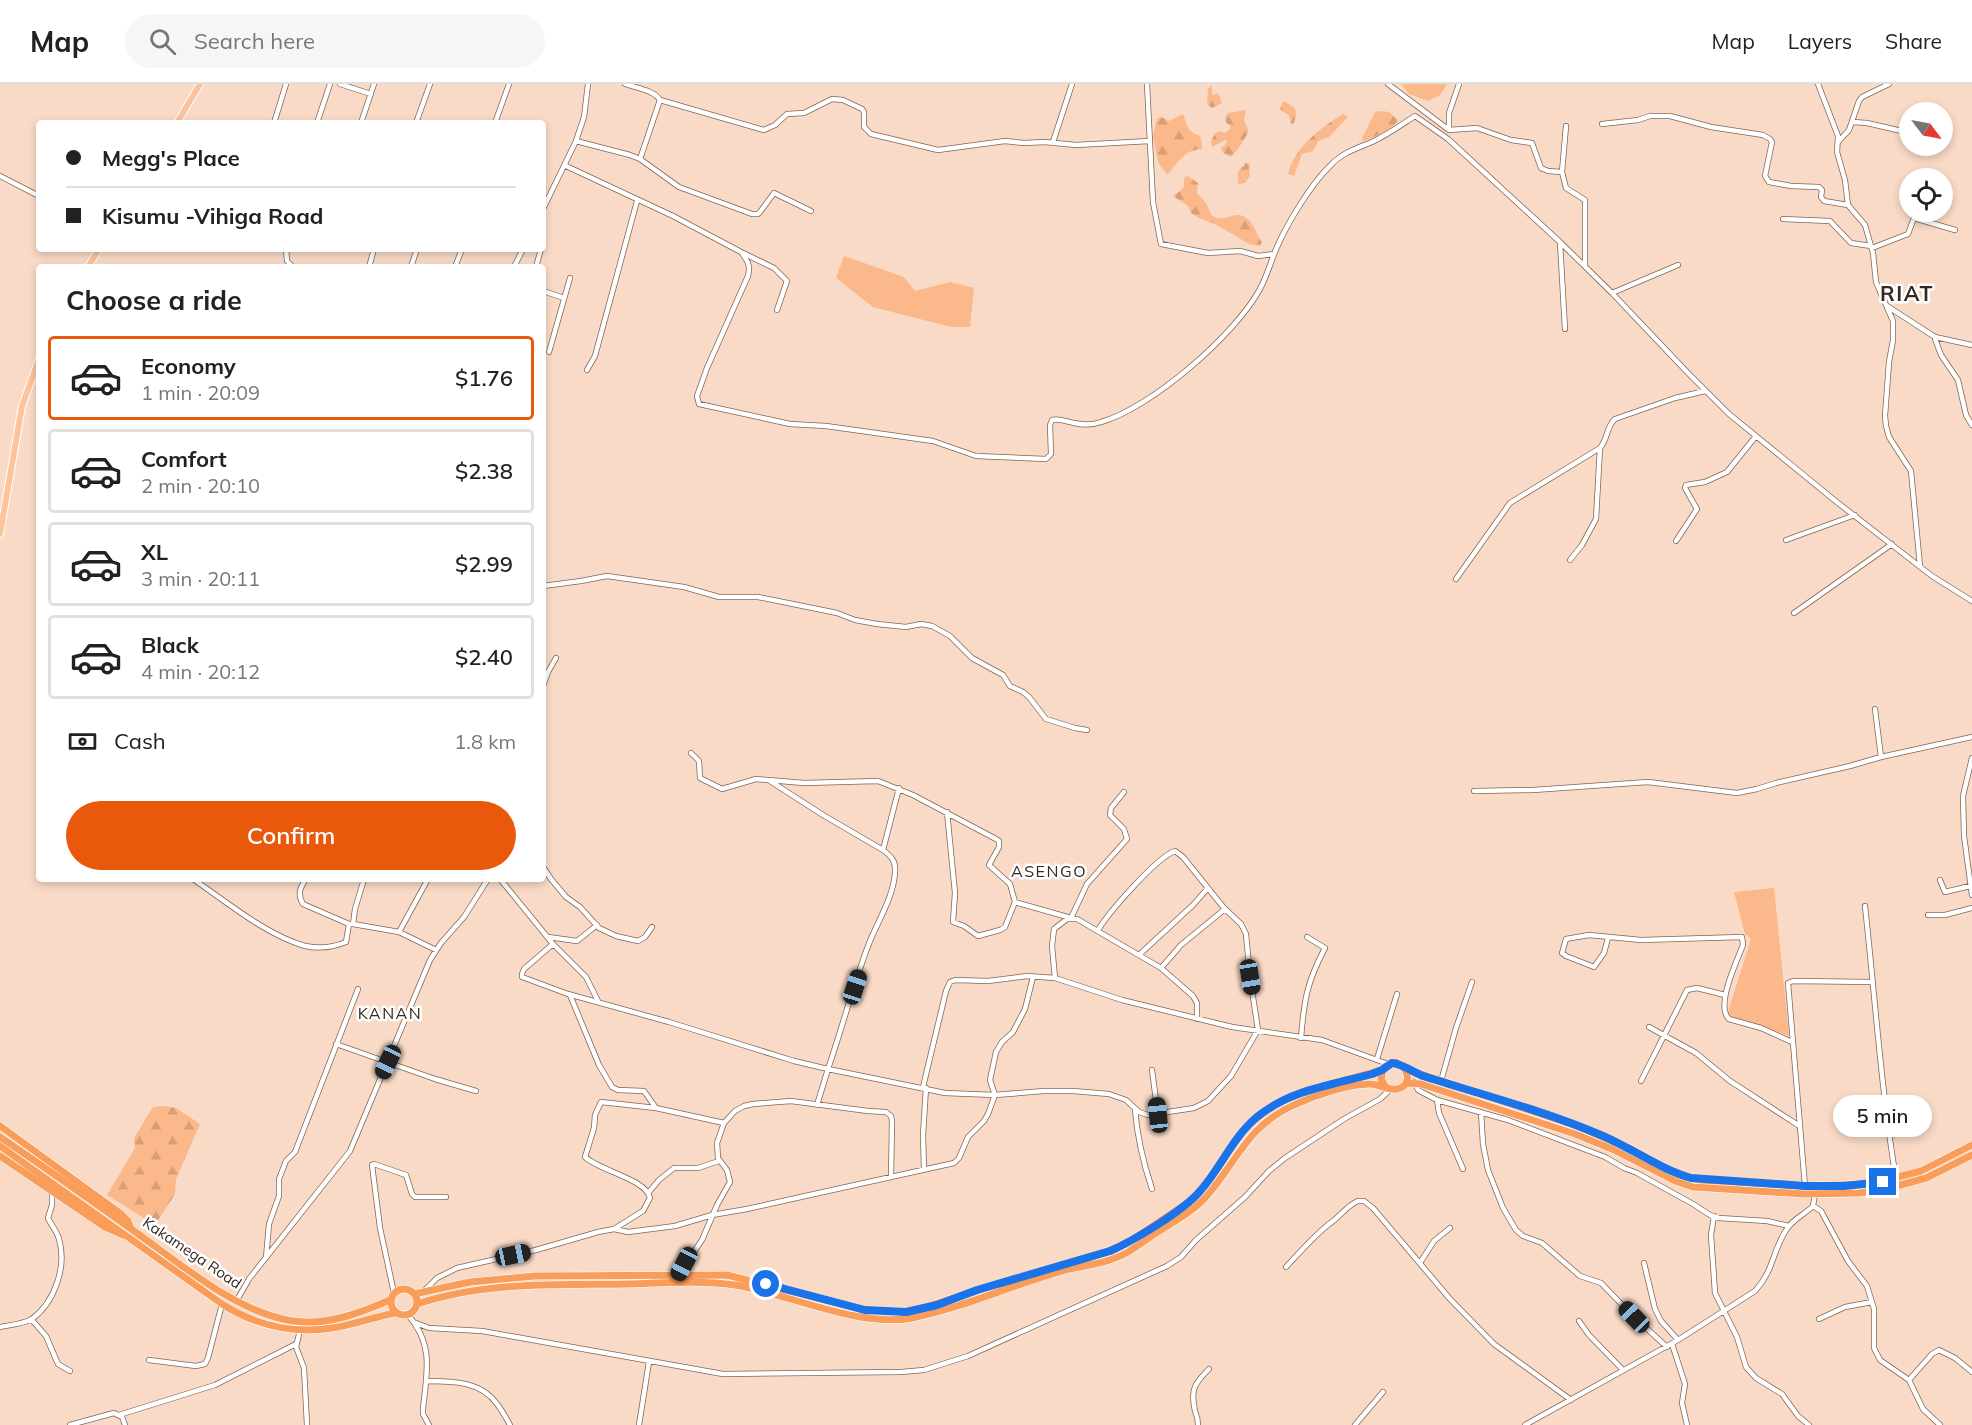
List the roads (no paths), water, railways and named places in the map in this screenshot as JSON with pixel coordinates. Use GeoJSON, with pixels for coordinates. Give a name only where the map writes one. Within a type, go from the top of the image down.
{"type":"FeatureCollection","features":[{"type":"Feature","properties":{"kind":"highway"},"geometry":{"type":"LineString","coordinates":[[414,1294],[470,1282],[535,1276],[678,1275],[735,1277],[853,1308],[878,1312],[906,1312],[937,1305],[977,1290],[1095,1256],[1126,1244],[1193,1199],[1246,1127],[1272,1106],[1305,1091],[1382,1070],[1388,1064],[1396,1062],[1406,1069],[1577,1126],[1631,1149],[1677,1174],[1691,1178],[1805,1186],[1871,1184],[1921,1171],[1972,1145]]}},
{"type":"Feature","properties":{"kind":"highway"},"geometry":{"type":"LineString","coordinates":[[1406,1069],[1410,1083]]}},
{"type":"Feature","properties":{"kind":"highway"},"geometry":{"type":"LineString","coordinates":[[1382,1070],[1381,1079],[1388,1088]]}},
{"type":"Feature","properties":{"kind":"highway"},"geometry":{"type":"LineString","coordinates":[[0,1146],[222,1304],[247,1318],[264,1324],[300,1330],[333,1328],[395,1313],[404,1316],[412,1312],[417,1304],[445,1295],[469,1290],[521,1286],[711,1283],[733,1285],[878,1320],[896,1320],[949,1309],[1066,1270],[1113,1259],[1129,1251],[1191,1211],[1204,1198],[1259,1127],[1275,1114],[1333,1091],[1368,1084],[1399,1089],[1410,1083],[1575,1134],[1612,1149],[1681,1184],[1710,1188],[1815,1194],[1859,1193],[1905,1185],[1948,1168],[1972,1155]]}},
{"type":"Feature","properties":{"kind":"highway"},"geometry":{"type":"LineString","coordinates":[[0,1126],[120,1213],[132,1229]]}},
{"type":"Feature","properties":{"kind":"highway","name":"Kakamega Road"},"geometry":{"type":"LineString","coordinates":[[0,1137],[210,1284],[252,1309],[277,1317],[310,1322],[346,1317],[390,1300]]}},
{"type":"Feature","properties":{"kind":"highway"},"geometry":{"type":"LineString","coordinates":[[0,1156],[105,1227],[128,1236]]}},
{"type":"Feature","properties":{"kind":"highway"},"geometry":{"type":"LineString","coordinates":[[395,1313],[390,1300],[394,1293],[405,1288],[414,1294],[417,1304]]}},
{"type":"Feature","properties":{"kind":"main road"},"geometry":{"type":"LineString","coordinates":[[179,120],[200,84]]}},
{"type":"Feature","properties":{"kind":"main road"},"geometry":{"type":"LineString","coordinates":[[0,534],[22,406],[36,367]]}},
{"type":"Feature","properties":{"kind":"street"},"geometry":{"type":"LineString","coordinates":[[275,120],[286,84]]}},
{"type":"Feature","properties":{"kind":"street"},"geometry":{"type":"LineString","coordinates":[[318,120],[330,84]]}},
{"type":"Feature","properties":{"kind":"street"},"geometry":{"type":"LineString","coordinates":[[340,84],[371,94]]}},
{"type":"Feature","properties":{"kind":"street"},"geometry":{"type":"LineString","coordinates":[[362,120],[374,84]]}},
{"type":"Feature","properties":{"kind":"street"},"geometry":{"type":"LineString","coordinates":[[417,120],[430,84]]}},
{"type":"Feature","properties":{"kind":"street"},"geometry":{"type":"LineString","coordinates":[[496,120],[509,84]]}},
{"type":"Feature","properties":{"kind":"street"},"geometry":{"type":"LineString","coordinates":[[546,203],[566,166],[576,141],[584,117],[588,84]]}},
{"type":"Feature","properties":{"kind":"street"},"geometry":{"type":"LineString","coordinates":[[625,84],[652,93],[660,100],[764,130],[775,125],[787,114],[804,113],[827,100],[843,100],[864,112],[864,127],[871,134],[939,150],[1005,141],[1076,145],[1150,141]]}},
{"type":"Feature","properties":{"kind":"street"},"geometry":{"type":"LineString","coordinates":[[1053,142],[1072,84]]}},
{"type":"Feature","properties":{"kind":"street"},"geometry":{"type":"LineString","coordinates":[[1147,84],[1153,202],[1161,244],[1208,253],[1240,251],[1258,255],[1274,254]]}},
{"type":"Feature","properties":{"kind":"street"},"geometry":{"type":"LineString","coordinates":[[1388,84],[1449,130],[1477,128],[1511,140],[1532,143],[1541,168],[1552,172],[1562,172]]}},
{"type":"Feature","properties":{"kind":"street"},"geometry":{"type":"LineString","coordinates":[[1448,139],[1449,113],[1458,84]]}},
{"type":"Feature","properties":{"kind":"street"},"geometry":{"type":"LineString","coordinates":[[1818,84],[1838,136],[1838,159],[1845,180],[1848,206]]}},
{"type":"Feature","properties":{"kind":"street"},"geometry":{"type":"LineString","coordinates":[[1838,142],[1849,130],[1862,97],[1889,84]]}},
{"type":"Feature","properties":{"kind":"street"},"geometry":{"type":"LineString","coordinates":[[640,159],[660,100]]}},
{"type":"Feature","properties":{"kind":"street"},"geometry":{"type":"LineString","coordinates":[[741,252],[749,263],[750,269],[707,368],[697,396],[699,404],[790,424],[826,426],[933,441],[976,456],[1046,459],[1050,456],[1052,420],[1088,425],[1120,416],[1145,402],[1206,353],[1227,332],[1254,298],[1274,254],[1313,186],[1336,160],[1415,116],[1448,139],[1585,265],[1705,391],[1755,436],[1920,566],[1972,601]]}},
{"type":"Feature","properties":{"kind":"street"},"geometry":{"type":"LineString","coordinates":[[1602,124],[1638,120],[1650,116],[1670,116],[1711,127],[1762,135],[1772,142],[1765,176],[1769,182],[1819,187],[1822,190],[1821,197],[1824,201],[1848,206],[1863,221],[1871,247],[1876,282],[1894,324],[1889,362],[1886,426],[1889,437],[1911,471],[1920,566]]}},
{"type":"Feature","properties":{"kind":"street"},"geometry":{"type":"LineString","coordinates":[[1853,122],[1899,130]]}},
{"type":"Feature","properties":{"kind":"street"},"geometry":{"type":"LineString","coordinates":[[1566,126],[1562,172],[1566,188],[1585,200],[1585,265]]}},
{"type":"Feature","properties":{"kind":"street"},"geometry":{"type":"LineString","coordinates":[[576,141],[609,148],[640,159],[679,187],[752,213],[758,214],[774,193],[811,211]]}},
{"type":"Feature","properties":{"kind":"street"},"geometry":{"type":"LineString","coordinates":[[566,166],[673,216],[774,268],[785,278],[787,284],[777,310]]}},
{"type":"Feature","properties":{"kind":"street"},"geometry":{"type":"LineString","coordinates":[[0,176],[36,194]]}},
{"type":"Feature","properties":{"kind":"street"},"geometry":{"type":"LineString","coordinates":[[587,370],[595,356],[637,201]]}},
{"type":"Feature","properties":{"kind":"street"},"geometry":{"type":"LineString","coordinates":[[1783,219],[1830,221],[1851,243],[1871,247],[1908,234],[1914,218],[1955,230]]}},
{"type":"Feature","properties":{"kind":"street"},"geometry":{"type":"LineString","coordinates":[[1560,242],[1565,330]]}},
{"type":"Feature","properties":{"kind":"street"},"geometry":{"type":"LineString","coordinates":[[1612,293],[1678,266]]}},
{"type":"Feature","properties":{"kind":"street"},"geometry":{"type":"LineString","coordinates":[[549,352],[570,278]]}},
{"type":"Feature","properties":{"kind":"street"},"geometry":{"type":"LineString","coordinates":[[546,292],[564,298]]}},
{"type":"Feature","properties":{"kind":"street"},"geometry":{"type":"LineString","coordinates":[[1885,305],[1934,336],[1951,342],[1972,345]]}},
{"type":"Feature","properties":{"kind":"street"},"geometry":{"type":"LineString","coordinates":[[1934,336],[1941,355],[1958,380],[1966,415],[1972,424]]}},
{"type":"Feature","properties":{"kind":"street"},"geometry":{"type":"LineString","coordinates":[[1456,579],[1510,503],[1600,448],[1606,441],[1611,423],[1618,417],[1675,398],[1705,391]]}},
{"type":"Feature","properties":{"kind":"street"},"geometry":{"type":"LineString","coordinates":[[1676,541],[1696,510],[1685,488],[1686,485],[1705,482],[1727,472],[1755,436]]}},
{"type":"Feature","properties":{"kind":"street"},"geometry":{"type":"LineString","coordinates":[[1570,560],[1582,545],[1596,519],[1600,448]]}},
{"type":"Feature","properties":{"kind":"street"},"geometry":{"type":"LineString","coordinates":[[1786,540],[1855,516]]}},
{"type":"Feature","properties":{"kind":"street"},"geometry":{"type":"LineString","coordinates":[[1794,613],[1892,544]]}},
{"type":"Feature","properties":{"kind":"street"},"geometry":{"type":"LineString","coordinates":[[546,586],[581,582],[607,576],[684,587],[718,597],[758,597],[837,613],[855,620],[877,624],[906,627],[921,624],[932,626],[950,636],[972,658],[1003,675],[1010,686],[1029,697],[1046,719],[1075,728],[1087,729]]}},
{"type":"Feature","properties":{"kind":"street"},"geometry":{"type":"LineString","coordinates":[[546,678],[556,658]]}},
{"type":"Feature","properties":{"kind":"street"},"geometry":{"type":"LineString","coordinates":[[1875,709],[1881,757]]}},
{"type":"Feature","properties":{"kind":"street"},"geometry":{"type":"LineString","coordinates":[[1474,791],[1533,790],[1648,782],[1737,793],[1972,737]]}},
{"type":"Feature","properties":{"kind":"street"},"geometry":{"type":"LineString","coordinates":[[691,753],[699,761],[700,778],[719,788],[756,779],[804,783],[878,781],[898,788],[975,826],[999,841],[999,847],[989,865],[1010,884],[1015,902],[1007,924],[1000,930],[978,936],[964,926],[953,923],[955,893],[947,813]]}},
{"type":"Feature","properties":{"kind":"street"},"geometry":{"type":"LineString","coordinates":[[1972,758],[1962,796],[1972,895]]}},
{"type":"Feature","properties":{"kind":"street"},"geometry":{"type":"LineString","coordinates":[[770,781],[883,850],[894,860],[895,875],[885,911],[869,945],[817,1106]]}},
{"type":"Feature","properties":{"kind":"street"},"geometry":{"type":"LineString","coordinates":[[883,850],[898,788]]}},
{"type":"Feature","properties":{"kind":"street"},"geometry":{"type":"LineString","coordinates":[[1055,978],[1052,960],[1053,933],[1056,926],[1071,918],[1087,884],[1127,839],[1127,833],[1110,813],[1111,808],[1124,792]]}},
{"type":"Feature","properties":{"kind":"street"},"geometry":{"type":"LineString","coordinates":[[1965,842],[1972,840]]}},
{"type":"Feature","properties":{"kind":"street"},"geometry":{"type":"LineString","coordinates":[[553,944],[524,969],[522,977],[570,994],[794,1061],[945,1093],[995,1095],[1044,1091],[1096,1093],[1122,1098],[1148,1116],[1194,1108],[1208,1101],[1232,1076],[1258,1030],[1247,938],[1241,924],[1225,909],[1183,857],[1173,851],[1112,909],[1098,930]]}},
{"type":"Feature","properties":{"kind":"street"},"geometry":{"type":"LineString","coordinates":[[546,872],[566,897],[606,932],[636,942],[645,937],[652,927]]}},
{"type":"Feature","properties":{"kind":"street"},"geometry":{"type":"LineString","coordinates":[[1940,880],[1945,892],[1970,886]]}},
{"type":"Feature","properties":{"kind":"street"},"geometry":{"type":"LineString","coordinates":[[197,882],[272,932],[305,946],[335,946],[346,942],[363,882]]}},
{"type":"Feature","properties":{"kind":"street"},"geometry":{"type":"LineString","coordinates":[[304,882],[299,894],[303,904],[351,924],[399,932],[436,950]]}},
{"type":"Feature","properties":{"kind":"street"},"geometry":{"type":"LineString","coordinates":[[399,932],[426,882]]}},
{"type":"Feature","properties":{"kind":"street"},"geometry":{"type":"LineString","coordinates":[[237,1300],[249,1280],[346,1158],[436,950],[464,917],[486,882]]}},
{"type":"Feature","properties":{"kind":"street"},"geometry":{"type":"LineString","coordinates":[[502,882],[553,944],[586,977],[598,1001]]}},
{"type":"Feature","properties":{"kind":"street"},"geometry":{"type":"LineString","coordinates":[[1140,954],[1208,888]]}},
{"type":"Feature","properties":{"kind":"street"},"geometry":{"type":"LineString","coordinates":[[1015,902],[1071,918],[1098,930],[1140,954],[1161,968],[1193,996],[1197,1004],[1197,1019]]}},
{"type":"Feature","properties":{"kind":"street"},"geometry":{"type":"LineString","coordinates":[[1865,906],[1887,1127],[1896,1179]]}},
{"type":"Feature","properties":{"kind":"street"},"geometry":{"type":"LineString","coordinates":[[1928,915],[1945,915],[1972,908]]}},
{"type":"Feature","properties":{"kind":"street"},"geometry":{"type":"LineString","coordinates":[[1161,968],[1181,945],[1225,909]]}},
{"type":"Feature","properties":{"kind":"street"},"geometry":{"type":"LineString","coordinates":[[547,937],[577,941],[597,925]]}},
{"type":"Feature","properties":{"kind":"street"},"geometry":{"type":"LineString","coordinates":[[1608,938],[1604,953],[1594,967],[1563,954],[1565,941],[1568,938],[1589,935],[1641,940],[1742,937],[1743,945],[1725,995],[1723,1007],[1726,1017],[1761,1028],[1792,1042]]}},
{"type":"Feature","properties":{"kind":"street"},"geometry":{"type":"LineString","coordinates":[[1301,1038],[1307,988],[1325,948],[1307,937]]}},
{"type":"Feature","properties":{"kind":"street"},"geometry":{"type":"LineString","coordinates":[[614,1229],[628,1232],[675,1226],[712,1215],[958,1161],[968,1137],[984,1121],[995,1095],[990,1080],[996,1052],[1002,1042],[1013,1032],[1022,1016],[1033,977]]}},
{"type":"Feature","properties":{"kind":"street"},"geometry":{"type":"LineString","coordinates":[[924,1170],[925,1088],[946,991],[951,982],[1033,977],[1055,978],[1122,1000],[1197,1019],[1232,1027],[1322,1040],[1388,1064]]}},
{"type":"Feature","properties":{"kind":"street"},"geometry":{"type":"LineString","coordinates":[[1441,1081],[1472,982]]}},
{"type":"Feature","properties":{"kind":"street"},"geometry":{"type":"LineString","coordinates":[[1805,1186],[1798,1125],[1789,982],[1874,982]]}},
{"type":"Feature","properties":{"kind":"street"},"geometry":{"type":"LineString","coordinates":[[1641,1081],[1687,990],[1697,988],[1725,995]]}},
{"type":"Feature","properties":{"kind":"street"},"geometry":{"type":"LineString","coordinates":[[266,1258],[269,1224],[279,1196],[279,1179],[286,1161],[295,1152],[358,989]]}},
{"type":"Feature","properties":{"kind":"street"},"geometry":{"type":"LineString","coordinates":[[570,994],[599,1065],[612,1088],[644,1091],[656,1108]]}},
{"type":"Feature","properties":{"kind":"street"},"geometry":{"type":"LineString","coordinates":[[1377,1059],[1397,994]]}},
{"type":"Feature","properties":{"kind":"street"},"geometry":{"type":"LineString","coordinates":[[1649,1027],[1696,1053],[1730,1081],[1798,1125]]}},
{"type":"Feature","properties":{"kind":"street"},"geometry":{"type":"LineString","coordinates":[[336,1044],[476,1091]]}},
{"type":"Feature","properties":{"kind":"street"},"geometry":{"type":"LineString","coordinates":[[1152,1070],[1158,1115]]}},
{"type":"Feature","properties":{"kind":"street"},"geometry":{"type":"LineString","coordinates":[[1410,1083],[1420,1092],[1437,1100],[1481,1112],[1605,1156],[1714,1216],[1789,1226]]}},
{"type":"Feature","properties":{"kind":"street"},"geometry":{"type":"LineString","coordinates":[[416,1323],[429,1328],[482,1331],[723,1374],[882,1374],[924,1370],[968,1356],[1167,1266],[1181,1257],[1196,1240],[1245,1197],[1269,1171],[1344,1119],[1380,1099],[1388,1088]]}},
{"type":"Feature","properties":{"kind":"street"},"geometry":{"type":"LineString","coordinates":[[1437,1100],[1439,1113],[1463,1169]]}},
{"type":"Feature","properties":{"kind":"street"},"geometry":{"type":"LineString","coordinates":[[678,1275],[702,1240],[712,1215],[730,1182],[727,1170],[717,1155],[717,1143],[724,1123],[738,1109],[753,1104],[791,1101],[888,1113],[892,1121],[891,1177]]}},
{"type":"Feature","properties":{"kind":"street"},"geometry":{"type":"LineString","coordinates":[[649,1192],[587,1159],[585,1155],[592,1135],[595,1115],[601,1102],[656,1108],[724,1123]]}},
{"type":"Feature","properties":{"kind":"street"},"geometry":{"type":"LineString","coordinates":[[1135,1109],[1142,1159],[1152,1189]]}},
{"type":"Feature","properties":{"kind":"street"},"geometry":{"type":"LineString","coordinates":[[1481,1112],[1483,1144],[1488,1170],[1503,1208],[1516,1230],[1523,1236],[1540,1242],[1580,1276],[1601,1283],[1634,1317],[1670,1345],[1684,1384],[1682,1403],[1687,1425]]}},
{"type":"Feature","properties":{"kind":"street"},"geometry":{"type":"LineString","coordinates":[[423,1291],[438,1278],[457,1268],[614,1229],[644,1211],[649,1202],[649,1192],[674,1168],[698,1168],[719,1161]]}},
{"type":"Feature","properties":{"kind":"street"},"geometry":{"type":"LineString","coordinates":[[394,1293],[380,1228],[372,1166],[374,1164],[404,1174],[415,1197],[446,1197]]}},
{"type":"Feature","properties":{"kind":"street"},"geometry":{"type":"LineString","coordinates":[[0,1327],[31,1319],[47,1304],[58,1282],[59,1240],[48,1218],[52,1205],[52,1191]]}},
{"type":"Feature","properties":{"kind":"street"},"geometry":{"type":"LineString","coordinates":[[1525,1425],[1670,1345],[1755,1291],[1772,1265],[1784,1232],[1813,1206],[1815,1194]]}},
{"type":"Feature","properties":{"kind":"street"},"geometry":{"type":"LineString","coordinates":[[1286,1267],[1320,1230],[1351,1204],[1361,1200],[1373,1208],[1450,1299],[1494,1344],[1571,1400]]}},
{"type":"Feature","properties":{"kind":"street"},"geometry":{"type":"LineString","coordinates":[[1813,1206],[1821,1211],[1848,1261],[1866,1283],[1875,1320],[1873,1336],[1877,1356],[1909,1380],[1923,1409],[1940,1425]]}},
{"type":"Feature","properties":{"kind":"street"},"geometry":{"type":"LineString","coordinates":[[1714,1216],[1712,1235],[1714,1289],[1723,1312],[1737,1337],[1748,1370],[1761,1381],[1778,1390],[1801,1419],[1809,1425]]}},
{"type":"Feature","properties":{"kind":"street"},"geometry":{"type":"LineString","coordinates":[[1420,1263],[1434,1242],[1450,1228]]}},
{"type":"Feature","properties":{"kind":"street"},"geometry":{"type":"LineString","coordinates":[[1644,1263],[1655,1309],[1678,1340]]}},
{"type":"Feature","properties":{"kind":"street"},"geometry":{"type":"LineString","coordinates":[[1819,1319],[1845,1307],[1872,1302]]}},
{"type":"Feature","properties":{"kind":"street"},"geometry":{"type":"LineString","coordinates":[[149,1360],[196,1366],[205,1364],[222,1304]]}},
{"type":"Feature","properties":{"kind":"street"},"geometry":{"type":"LineString","coordinates":[[408,1315],[416,1323],[428,1358],[423,1414],[429,1425]]}},
{"type":"Feature","properties":{"kind":"street"},"geometry":{"type":"LineString","coordinates":[[31,1319],[46,1336],[58,1364],[70,1371]]}},
{"type":"Feature","properties":{"kind":"street"},"geometry":{"type":"LineString","coordinates":[[1579,1321],[1589,1335],[1623,1370]]}},
{"type":"Feature","properties":{"kind":"street"},"geometry":{"type":"LineString","coordinates":[[300,1330],[296,1344],[304,1368],[308,1425]]}},
{"type":"Feature","properties":{"kind":"street"},"geometry":{"type":"LineString","coordinates":[[70,1425],[111,1413],[119,1414],[215,1385],[296,1344]]}},
{"type":"Feature","properties":{"kind":"street"},"geometry":{"type":"LineString","coordinates":[[1909,1380],[1932,1353],[1939,1350],[1955,1358],[1972,1372]]}},
{"type":"Feature","properties":{"kind":"street"},"geometry":{"type":"LineString","coordinates":[[639,1425],[649,1362]]}},
{"type":"Feature","properties":{"kind":"street"},"geometry":{"type":"LineString","coordinates":[[1198,1425],[1194,1407],[1194,1387],[1209,1369]]}},
{"type":"Feature","properties":{"kind":"street"},"geometry":{"type":"LineString","coordinates":[[426,1381],[457,1382],[475,1387],[495,1401],[510,1425]]}},
{"type":"Feature","properties":{"kind":"street"},"geometry":{"type":"LineString","coordinates":[[1355,1425],[1383,1392]]}},
{"type":"Feature","properties":{"kind":"street"},"geometry":{"type":"LineString","coordinates":[[119,1414],[125,1425]]}},
{"type":"Feature","properties":{"kind":"district","name":"RIAT"},"geometry":{"type":"Point","coordinates":[1907,294]}},
{"type":"Feature","properties":{"kind":"district","name":"ASENGO"},"geometry":{"type":"Point","coordinates":[1049,871]}},
{"type":"Feature","properties":{"kind":"district","name":"KANAN"},"geometry":{"type":"Point","coordinates":[390,1013]}}]}
